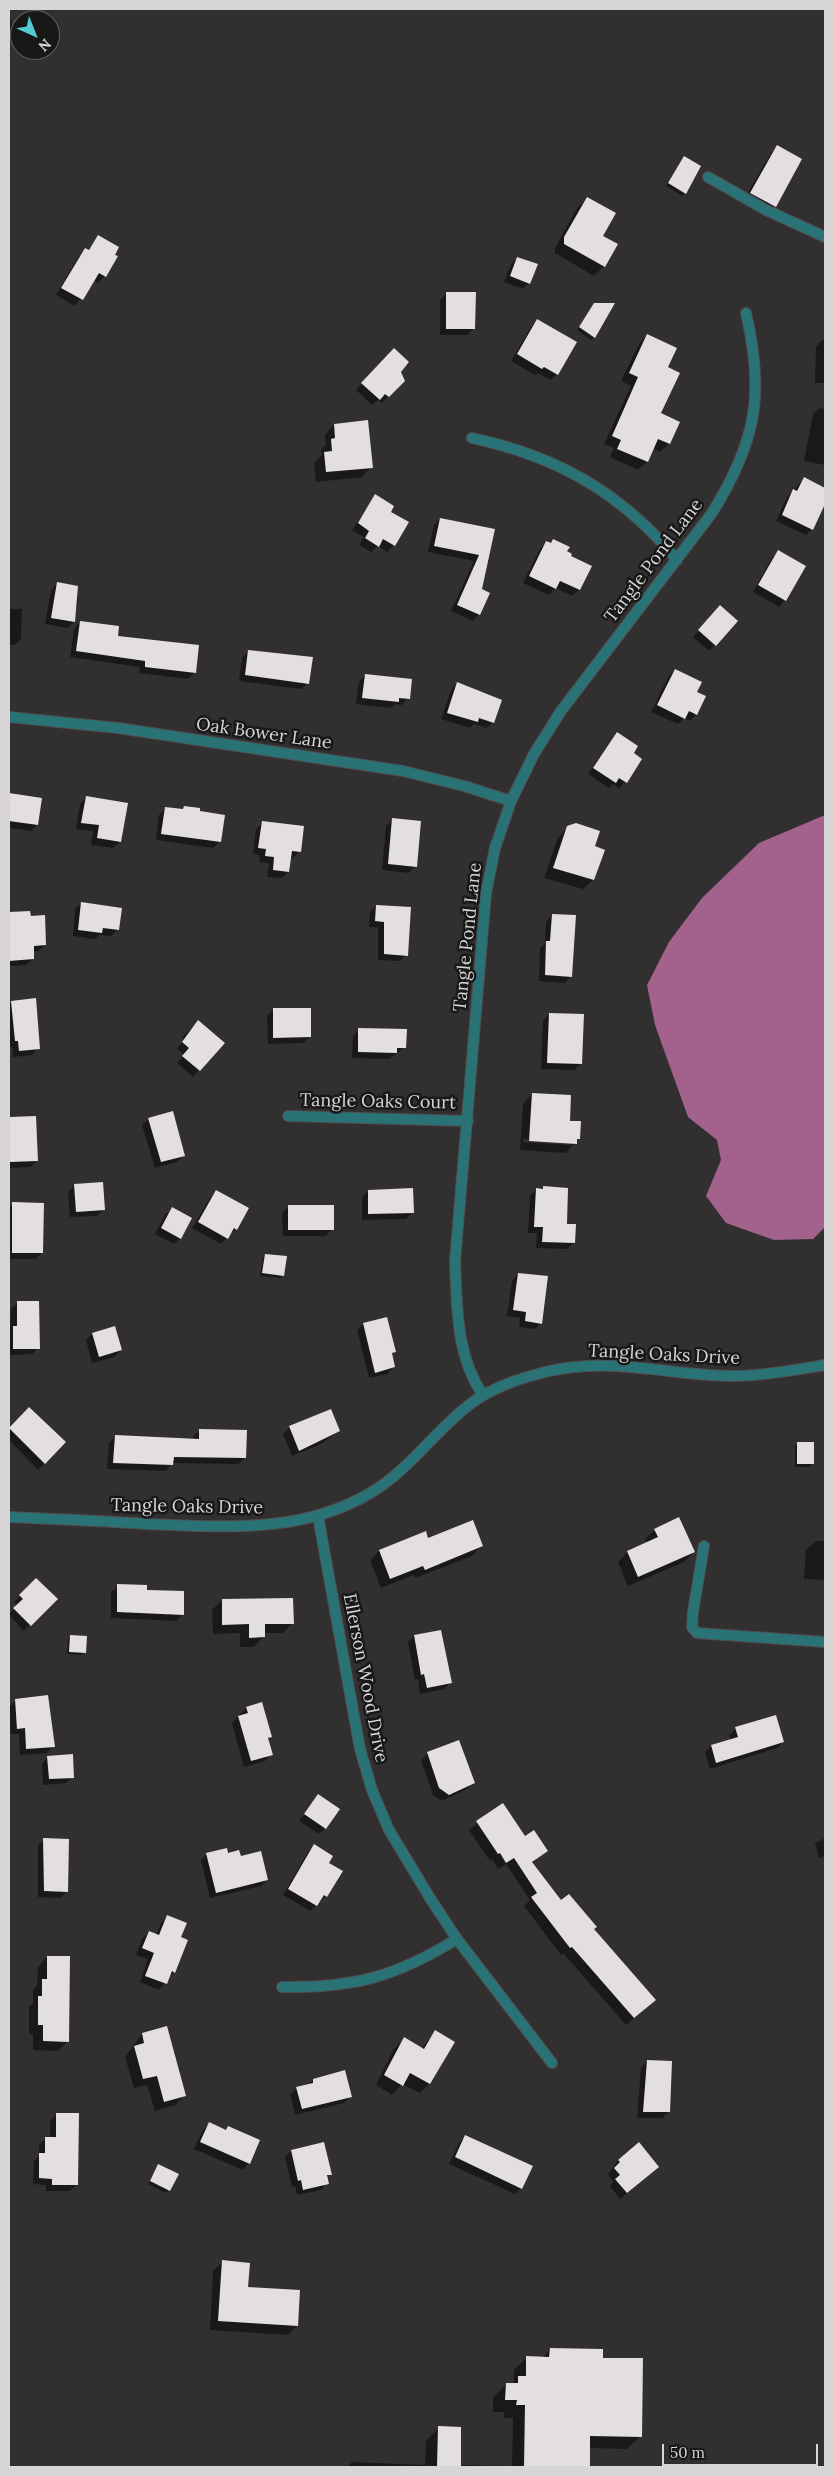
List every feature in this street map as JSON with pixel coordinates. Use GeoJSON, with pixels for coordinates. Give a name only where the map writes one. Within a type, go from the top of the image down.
{"type":"FeatureCollection","features":[{"type":"Feature","properties":{"kind":"street"},"geometry":{"type":"LineString","coordinates":[[708,177],[766,210],[825,236]]}},
{"type":"Feature","properties":{"kind":"street","name":"Tangle Pond Lane"},"geometry":{"type":"LineString","coordinates":[[483,1395],[468,1369],[463,1350],[457,1306],[455,1261],[486,893],[495,848],[511,801],[534,754],[561,711],[677,560],[712,513],[731,483],[743,456],[754,422],[756,388],[754,347],[746,313]]}},
{"type":"Feature","properties":{"kind":"street"},"geometry":{"type":"LineString","coordinates":[[472,438],[510,446],[539,456],[568,470],[604,492],[637,519],[661,541],[677,560]]}},
{"type":"Feature","properties":{"kind":"street","name":"Oak Bower Lane"},"geometry":{"type":"LineString","coordinates":[[9,717],[118,728],[403,771],[464,786],[511,801]]}},
{"type":"Feature","properties":{"kind":"street","name":"Tangle Oaks Court"},"geometry":{"type":"LineString","coordinates":[[288,1116],[468,1121]]}},
{"type":"Feature","properties":{"kind":"street","name":"Tangle Oaks Drive"},"geometry":{"type":"LineString","coordinates":[[9,1517],[236,1528],[274,1525],[318,1516],[347,1506],[374,1491],[398,1472],[468,1405],[505,1384],[540,1374],[586,1366],[630,1365],[730,1376],[772,1373],[825,1365]]}},
{"type":"Feature","properties":{"kind":"street","name":"Ellerson Wood Drive"},"geometry":{"type":"LineString","coordinates":[[318,1516],[360,1750],[372,1790],[389,1830],[430,1898],[458,1939],[552,2063]]}},
{"type":"Feature","properties":{"kind":"street"},"geometry":{"type":"LineString","coordinates":[[704,1546],[693,1612],[692,1626],[697,1633],[825,1642]]}},
{"type":"Feature","properties":{"kind":"street"},"geometry":{"type":"LineString","coordinates":[[282,1987],[320,1987],[358,1982],[388,1975],[424,1959],[458,1939]]}},
{"type":"Feature","properties":{"kind":"shaded area"},"geometry":{"type":"Polygon","coordinates":[[[825,815],[825,1227],[813,1239],[774,1240],[726,1223],[706,1196],[721,1160],[717,1140],[688,1117],[655,1025],[647,985],[669,942],[702,898],[759,843],[825,815]]]}},
{"type":"Feature","properties":{"kind":"building"},"geometry":{"type":"Polygon","coordinates":[[[777,145],[802,159],[776,207],[750,193],[777,145]]]}},
{"type":"Feature","properties":{"kind":"building"},"geometry":{"type":"Polygon","coordinates":[[[684,156],[701,166],[686,194],[668,183],[684,156]]]}},
{"type":"Feature","properties":{"kind":"building"},"geometry":{"type":"Polygon","coordinates":[[[587,197],[616,213],[603,236],[618,244],[605,267],[564,244],[564,237],[587,197]]]}},
{"type":"Feature","properties":{"kind":"building"},"geometry":{"type":"Polygon","coordinates":[[[98,235],[119,247],[115,255],[118,256],[106,277],[99,273],[83,300],[61,288],[85,248],[89,250],[98,235]]]}},
{"type":"Feature","properties":{"kind":"building"},"geometry":{"type":"Polygon","coordinates":[[[517,257],[538,264],[530,284],[510,276],[517,257]]]}},
{"type":"Feature","properties":{"kind":"building"},"geometry":{"type":"Polygon","coordinates":[[[446,292],[476,292],[475,329],[446,329],[446,292]]]}},
{"type":"Feature","properties":{"kind":"building"},"geometry":{"type":"Polygon","coordinates":[[[594,303],[615,303],[595,338],[579,327],[594,303]]]}},
{"type":"Feature","properties":{"kind":"building"},"geometry":{"type":"Polygon","coordinates":[[[537,319],[577,342],[558,375],[544,367],[542,369],[517,354],[537,319]]]}},
{"type":"Feature","properties":{"kind":"building"},"geometry":{"type":"Polygon","coordinates":[[[647,334],[677,348],[668,367],[680,373],[661,413],[680,422],[670,444],[658,439],[648,462],[617,449],[621,440],[612,436],[638,377],[629,373],[647,334]]]}},
{"type":"Feature","properties":{"kind":"building"},"geometry":{"type":"Polygon","coordinates":[[[394,348],[409,362],[401,372],[405,381],[389,397],[385,394],[380,400],[361,383],[394,348]]]}},
{"type":"Feature","properties":{"kind":"building"},"geometry":{"type":"Polygon","coordinates":[[[368,420],[373,468],[326,472],[324,452],[332,451],[331,439],[335,438],[334,424],[368,420]]]}},
{"type":"Feature","properties":{"kind":"building"},"geometry":{"type":"Polygon","coordinates":[[[804,477],[825,488],[825,504],[813,530],[782,515],[793,489],[797,491],[804,477]]]}},
{"type":"Feature","properties":{"kind":"building"},"geometry":{"type":"Polygon","coordinates":[[[375,494],[394,506],[391,512],[409,522],[395,546],[383,539],[379,547],[365,538],[369,531],[358,523],[375,494]]]}},
{"type":"Feature","properties":{"kind":"building"},"geometry":{"type":"Polygon","coordinates":[[[440,518],[495,529],[482,589],[490,593],[480,615],[457,605],[479,555],[434,546],[440,518]]]}},
{"type":"Feature","properties":{"kind":"building"},"geometry":{"type":"Polygon","coordinates":[[[553,539],[570,547],[567,551],[572,554],[571,556],[592,566],[580,590],[560,581],[556,589],[529,576],[546,541],[551,543],[553,539]]]}},
{"type":"Feature","properties":{"kind":"building"},"geometry":{"type":"Polygon","coordinates":[[[778,550],[806,566],[786,601],[758,585],[778,550]]]}},
{"type":"Feature","properties":{"kind":"building"},"geometry":{"type":"Polygon","coordinates":[[[57,582],[78,586],[75,622],[51,618],[57,582]]]}},
{"type":"Feature","properties":{"kind":"building"},"geometry":{"type":"Polygon","coordinates":[[[720,605],[738,621],[716,646],[698,630],[720,605]]]}},
{"type":"Feature","properties":{"kind":"building"},"geometry":{"type":"Polygon","coordinates":[[[80,621],[119,626],[118,636],[199,645],[196,673],[145,667],[145,661],[76,651],[80,621]]]}},
{"type":"Feature","properties":{"kind":"building"},"geometry":{"type":"Polygon","coordinates":[[[248,650],[313,657],[309,684],[245,675],[248,650]]]}},
{"type":"Feature","properties":{"kind":"building"},"geometry":{"type":"Polygon","coordinates":[[[675,669],[702,682],[697,692],[706,696],[697,715],[689,711],[685,719],[657,705],[675,669]]]}},
{"type":"Feature","properties":{"kind":"building"},"geometry":{"type":"Polygon","coordinates":[[[365,674],[412,679],[410,699],[399,698],[399,702],[362,698],[365,674]]]}},
{"type":"Feature","properties":{"kind":"building"},"geometry":{"type":"Polygon","coordinates":[[[457,682],[502,700],[494,723],[479,718],[478,722],[447,713],[457,682]]]}},
{"type":"Feature","properties":{"kind":"building"},"geometry":{"type":"Polygon","coordinates":[[[617,732],[638,746],[634,753],[642,759],[627,783],[619,778],[616,783],[593,768],[617,732]]]}},
{"type":"Feature","properties":{"kind":"building"},"geometry":{"type":"Polygon","coordinates":[[[9,793],[42,798],[38,825],[9,821],[9,793]]]}},
{"type":"Feature","properties":{"kind":"building"},"geometry":{"type":"Polygon","coordinates":[[[86,796],[128,803],[121,842],[97,838],[99,825],[81,823],[86,796]]]}},
{"type":"Feature","properties":{"kind":"building"},"geometry":{"type":"Polygon","coordinates":[[[184,806],[225,815],[221,842],[161,834],[165,807],[183,809],[184,806]]]}},
{"type":"Feature","properties":{"kind":"building"},"geometry":{"type":"Polygon","coordinates":[[[392,818],[421,821],[417,867],[388,864],[392,818]]]}},
{"type":"Feature","properties":{"kind":"building"},"geometry":{"type":"Polygon","coordinates":[[[262,821],[304,826],[301,852],[292,851],[289,872],[273,870],[274,857],[265,856],[266,849],[258,848],[262,821]]]}},
{"type":"Feature","properties":{"kind":"building"},"geometry":{"type":"Polygon","coordinates":[[[576,823],[600,831],[595,846],[605,850],[594,880],[553,868],[567,826],[576,823]]]}},
{"type":"Feature","properties":{"kind":"building"},"geometry":{"type":"Polygon","coordinates":[[[81,902],[122,908],[119,930],[103,928],[102,933],[78,930],[81,902]]]}},
{"type":"Feature","properties":{"kind":"building"},"geometry":{"type":"Polygon","coordinates":[[[376,905],[411,907],[408,956],[384,954],[384,922],[375,921],[376,905]]]}},
{"type":"Feature","properties":{"kind":"building"},"geometry":{"type":"Polygon","coordinates":[[[30,911],[31,916],[45,915],[46,945],[34,946],[34,959],[9,961],[9,912],[30,911]]]}},
{"type":"Feature","properties":{"kind":"building"},"geometry":{"type":"Polygon","coordinates":[[[552,914],[576,915],[572,977],[545,975],[546,941],[550,941],[552,914]]]}},
{"type":"Feature","properties":{"kind":"building"},"geometry":{"type":"Polygon","coordinates":[[[36,998],[40,1049],[19,1051],[18,1041],[15,1041],[11,1001],[36,998]]]}},
{"type":"Feature","properties":{"kind":"building"},"geometry":{"type":"Polygon","coordinates":[[[273,1008],[311,1008],[311,1037],[273,1038],[273,1008]]]}},
{"type":"Feature","properties":{"kind":"building"},"geometry":{"type":"Polygon","coordinates":[[[549,1013],[584,1014],[582,1064],[547,1063],[549,1013]]]}},
{"type":"Feature","properties":{"kind":"building"},"geometry":{"type":"Polygon","coordinates":[[[198,1020],[225,1043],[200,1071],[182,1056],[189,1048],[182,1042],[198,1020]]]}},
{"type":"Feature","properties":{"kind":"building"},"geometry":{"type":"Polygon","coordinates":[[[358,1028],[407,1029],[406,1048],[397,1048],[397,1053],[358,1052],[358,1028]]]}},
{"type":"Feature","properties":{"kind":"building"},"geometry":{"type":"Polygon","coordinates":[[[532,1093],[571,1095],[570,1121],[581,1121],[580,1139],[577,1139],[577,1144],[529,1141],[532,1093]]]}},
{"type":"Feature","properties":{"kind":"building"},"geometry":{"type":"Polygon","coordinates":[[[173,1111],[185,1156],[161,1162],[148,1118],[173,1111]]]}},
{"type":"Feature","properties":{"kind":"building"},"geometry":{"type":"Polygon","coordinates":[[[36,1116],[38,1161],[10,1162],[10,1117],[36,1116]]]}},
{"type":"Feature","properties":{"kind":"building"},"geometry":{"type":"Polygon","coordinates":[[[103,1182],[105,1210],[76,1212],[74,1184],[103,1182]]]}},
{"type":"Feature","properties":{"kind":"building"},"geometry":{"type":"Polygon","coordinates":[[[543,1186],[568,1188],[567,1224],[576,1224],[575,1243],[542,1242],[543,1227],[534,1227],[536,1188],[543,1189],[543,1186]]]}},
{"type":"Feature","properties":{"kind":"building"},"geometry":{"type":"Polygon","coordinates":[[[413,1188],[414,1213],[368,1214],[368,1190],[413,1188]]]}},
{"type":"Feature","properties":{"kind":"building"},"geometry":{"type":"Polygon","coordinates":[[[216,1190],[249,1208],[237,1230],[234,1228],[228,1239],[198,1222],[216,1190]]]}},
{"type":"Feature","properties":{"kind":"building"},"geometry":{"type":"Polygon","coordinates":[[[12,1202],[44,1203],[43,1253],[12,1253],[12,1202]]]}},
{"type":"Feature","properties":{"kind":"building"},"geometry":{"type":"Polygon","coordinates":[[[288,1205],[334,1205],[334,1230],[288,1230],[288,1205]]]}},
{"type":"Feature","properties":{"kind":"building"},"geometry":{"type":"Polygon","coordinates":[[[172,1207],[192,1218],[181,1239],[161,1228],[172,1207]]]}},
{"type":"Feature","properties":{"kind":"building"},"geometry":{"type":"Polygon","coordinates":[[[265,1254],[287,1256],[284,1276],[262,1273],[265,1254]]]}},
{"type":"Feature","properties":{"kind":"building"},"geometry":{"type":"Polygon","coordinates":[[[518,1273],[548,1276],[542,1324],[525,1321],[526,1312],[513,1310],[518,1273]]]}},
{"type":"Feature","properties":{"kind":"building"},"geometry":{"type":"Polygon","coordinates":[[[17,1301],[39,1301],[40,1349],[13,1349],[13,1326],[17,1326],[17,1301]]]}},
{"type":"Feature","properties":{"kind":"building"},"geometry":{"type":"Polygon","coordinates":[[[387,1317],[396,1352],[392,1353],[395,1367],[375,1373],[363,1323],[387,1317]]]}},
{"type":"Feature","properties":{"kind":"building"},"geometry":{"type":"Polygon","coordinates":[[[115,1326],[122,1350],[99,1357],[92,1333],[115,1326]]]}},
{"type":"Feature","properties":{"kind":"building"},"geometry":{"type":"Polygon","coordinates":[[[29,1407],[66,1442],[45,1464],[9,1428],[29,1407]]]}},
{"type":"Feature","properties":{"kind":"building"},"geometry":{"type":"Polygon","coordinates":[[[331,1409],[340,1431],[299,1451],[289,1426],[331,1409]]]}},
{"type":"Feature","properties":{"kind":"building"},"geometry":{"type":"Polygon","coordinates":[[[199,1429],[247,1430],[246,1458],[174,1457],[173,1465],[113,1463],[115,1435],[199,1439],[199,1429]]]}},
{"type":"Feature","properties":{"kind":"building"},"geometry":{"type":"Polygon","coordinates":[[[797,1442],[814,1442],[814,1464],[797,1464],[797,1442]]]}},
{"type":"Feature","properties":{"kind":"building"},"geometry":{"type":"Polygon","coordinates":[[[679,1517],[695,1552],[638,1577],[627,1551],[658,1537],[654,1529],[679,1517]]]}},
{"type":"Feature","properties":{"kind":"building"},"geometry":{"type":"Polygon","coordinates":[[[473,1520],[483,1546],[425,1570],[423,1566],[390,1579],[379,1550],[426,1531],[428,1538],[473,1520]]]}},
{"type":"Feature","properties":{"kind":"building"},"geometry":{"type":"Polygon","coordinates":[[[36,1578],[58,1599],[31,1626],[13,1608],[23,1599],[19,1595],[36,1578]]]}},
{"type":"Feature","properties":{"kind":"building"},"geometry":{"type":"Polygon","coordinates":[[[117,1584],[147,1585],[147,1590],[184,1591],[184,1615],[117,1612],[117,1584]]]}},
{"type":"Feature","properties":{"kind":"building"},"geometry":{"type":"Polygon","coordinates":[[[293,1598],[294,1624],[265,1624],[265,1637],[249,1638],[249,1624],[222,1625],[222,1599],[293,1598]]]}},
{"type":"Feature","properties":{"kind":"building"},"geometry":{"type":"Polygon","coordinates":[[[441,1630],[452,1683],[427,1688],[424,1674],[421,1675],[414,1635],[441,1630]]]}},
{"type":"Feature","properties":{"kind":"building"},"geometry":{"type":"Polygon","coordinates":[[[70,1635],[87,1636],[86,1653],[69,1652],[70,1635]]]}},
{"type":"Feature","properties":{"kind":"building"},"geometry":{"type":"Polygon","coordinates":[[[48,1695],[55,1747],[26,1749],[25,1728],[17,1729],[15,1699],[48,1695]]]}},
{"type":"Feature","properties":{"kind":"building"},"geometry":{"type":"Polygon","coordinates":[[[262,1702],[272,1737],[268,1738],[273,1755],[251,1761],[238,1716],[248,1713],[246,1707],[262,1702]]]}},
{"type":"Feature","properties":{"kind":"building"},"geometry":{"type":"Polygon","coordinates":[[[776,1715],[784,1742],[716,1763],[711,1745],[738,1737],[735,1727],[776,1715]]]}},
{"type":"Feature","properties":{"kind":"building"},"geometry":{"type":"Polygon","coordinates":[[[459,1740],[475,1783],[449,1795],[439,1788],[427,1752],[459,1740]]]}},
{"type":"Feature","properties":{"kind":"building"},"geometry":{"type":"Polygon","coordinates":[[[73,1754],[74,1778],[49,1779],[47,1756],[73,1754]]]}},
{"type":"Feature","properties":{"kind":"building"},"geometry":{"type":"Polygon","coordinates":[[[318,1794],[340,1809],[326,1829],[304,1814],[318,1794]]]}},
{"type":"Feature","properties":{"kind":"building"},"geometry":{"type":"Polygon","coordinates":[[[503,1803],[525,1836],[534,1830],[548,1851],[532,1862],[561,1900],[569,1894],[597,1927],[594,1929],[656,2000],[634,2018],[572,1947],[570,1948],[531,1897],[537,1893],[514,1858],[506,1863],[476,1821],[503,1803]]]}},
{"type":"Feature","properties":{"kind":"building"},"geometry":{"type":"Polygon","coordinates":[[[43,1838],[69,1839],[68,1892],[44,1891],[43,1838]]]}},
{"type":"Feature","properties":{"kind":"building"},"geometry":{"type":"Polygon","coordinates":[[[314,1844],[333,1856],[329,1863],[343,1871],[327,1897],[324,1895],[317,1906],[288,1889],[314,1844]]]}},
{"type":"Feature","properties":{"kind":"building"},"geometry":{"type":"Polygon","coordinates":[[[227,1848],[228,1853],[239,1850],[241,1856],[261,1851],[268,1880],[216,1893],[206,1853],[227,1848]]]}},
{"type":"Feature","properties":{"kind":"building"},"geometry":{"type":"Polygon","coordinates":[[[167,1915],[187,1923],[181,1937],[188,1940],[175,1973],[172,1971],[167,1984],[145,1976],[154,1953],[142,1948],[149,1931],[159,1935],[167,1915]]]}},
{"type":"Feature","properties":{"kind":"building"},"geometry":{"type":"Polygon","coordinates":[[[47,1956],[70,1956],[69,2042],[43,2041],[43,2025],[38,2025],[38,1996],[42,1996],[42,1979],[47,1979],[47,1956]]]}},
{"type":"Feature","properties":{"kind":"building"},"geometry":{"type":"Polygon","coordinates":[[[167,2026],[186,2096],[164,2102],[157,2076],[143,2079],[134,2046],[144,2043],[142,2033],[167,2026]]]}},
{"type":"Feature","properties":{"kind":"building"},"geometry":{"type":"Polygon","coordinates":[[[435,2030],[455,2042],[430,2084],[410,2073],[403,2086],[384,2075],[404,2037],[424,2049],[435,2030]]]}},
{"type":"Feature","properties":{"kind":"building"},"geometry":{"type":"Polygon","coordinates":[[[647,2060],[672,2061],[670,2112],[643,2112],[647,2060]]]}},
{"type":"Feature","properties":{"kind":"building"},"geometry":{"type":"Polygon","coordinates":[[[345,2070],[352,2097],[302,2109],[296,2087],[313,2083],[313,2079],[345,2070]]]}},
{"type":"Feature","properties":{"kind":"building"},"geometry":{"type":"Polygon","coordinates":[[[56,2113],[79,2113],[78,2185],[52,2185],[52,2179],[39,2178],[39,2153],[45,2153],[45,2137],[56,2137],[56,2113]]]}},
{"type":"Feature","properties":{"kind":"building"},"geometry":{"type":"Polygon","coordinates":[[[209,2122],[226,2130],[228,2126],[260,2140],[250,2164],[200,2142],[209,2122]]]}},
{"type":"Feature","properties":{"kind":"building"},"geometry":{"type":"Polygon","coordinates":[[[465,2135],[533,2166],[522,2189],[455,2157],[465,2135]]]}},
{"type":"Feature","properties":{"kind":"building"},"geometry":{"type":"Polygon","coordinates":[[[324,2142],[332,2175],[327,2175],[329,2184],[303,2190],[301,2180],[298,2181],[291,2150],[324,2142]]]}},
{"type":"Feature","properties":{"kind":"building"},"geometry":{"type":"Polygon","coordinates":[[[639,2142],[659,2167],[627,2193],[615,2179],[620,2175],[614,2168],[620,2162],[618,2160],[639,2142]]]}},
{"type":"Feature","properties":{"kind":"building"},"geometry":{"type":"Polygon","coordinates":[[[158,2164],[179,2174],[170,2191],[150,2181],[158,2164]]]}},
{"type":"Feature","properties":{"kind":"building"},"geometry":{"type":"Polygon","coordinates":[[[222,2260],[250,2263],[248,2287],[300,2290],[298,2326],[218,2321],[222,2260]]]}},
{"type":"Feature","properties":{"kind":"building"},"geometry":{"type":"Polygon","coordinates":[[[550,2348],[603,2349],[603,2358],[643,2358],[642,2437],[590,2436],[590,2467],[524,2467],[525,2405],[516,2405],[517,2400],[505,2400],[506,2383],[518,2383],[518,2376],[526,2376],[526,2356],[549,2357],[550,2348]]]}},
{"type":"Feature","properties":{"kind":"building"},"geometry":{"type":"Polygon","coordinates":[[[438,2426],[461,2427],[461,2467],[437,2467],[438,2426]]]}}]}
